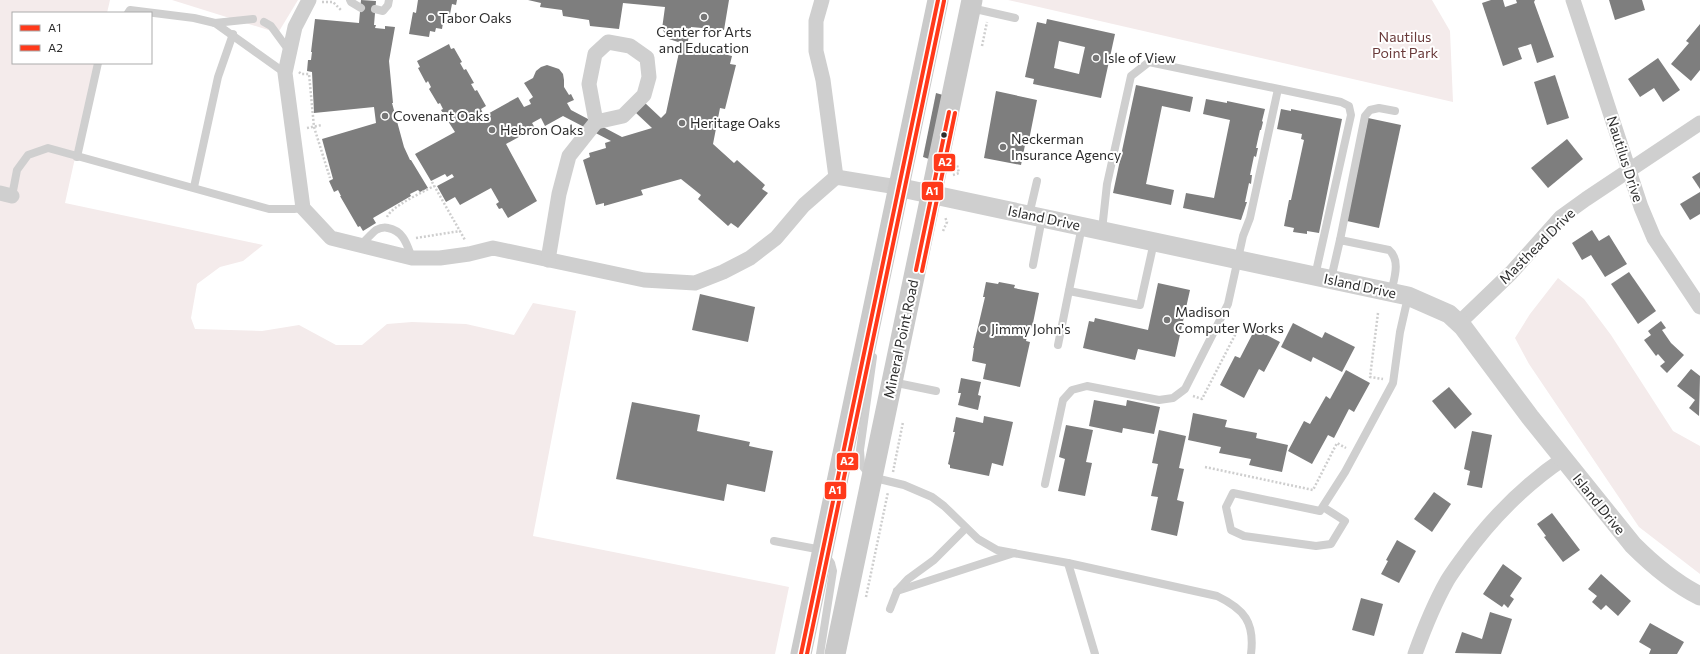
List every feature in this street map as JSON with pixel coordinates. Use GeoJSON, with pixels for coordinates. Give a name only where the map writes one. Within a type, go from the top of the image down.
{"type":"FeatureCollection","features":[{"type":"Feature","properties":{"kind":"main road"},"geometry":{"type":"LineString","coordinates":[[800,654],[874,305],[897,187],[938,0]]}},
{"type":"Feature","properties":{"kind":"main road","name":"Mineral Point Road"},"geometry":{"type":"LineString","coordinates":[[835,654],[971,4]]}},
{"type":"Feature","properties":{"kind":"street"},"geometry":{"type":"LineString","coordinates":[[822,0],[816,21],[816,51],[823,80],[836,178]]}},
{"type":"Feature","properties":{"kind":"street","name":"Nautilus Drive"},"geometry":{"type":"LineString","coordinates":[[1573,0],[1641,207],[1654,238],[1700,307]]}},
{"type":"Feature","properties":{"kind":"street"},"geometry":{"type":"LineString","coordinates":[[313,2],[295,27],[290,52],[291,72],[303,208],[331,238],[412,258],[440,258],[469,254],[493,248],[644,280],[695,283],[723,272],[750,258],[776,238],[804,205],[836,178],[897,187]]}},
{"type":"Feature","properties":{"kind":"street"},"geometry":{"type":"LineString","coordinates":[[548,260],[559,194],[569,156],[596,122],[623,116],[644,95],[649,77],[647,58],[630,46],[608,42],[595,54],[589,84],[596,122]]}},
{"type":"Feature","properties":{"kind":"street","name":"Masthead Drive"},"geometry":{"type":"LineString","coordinates":[[1459,323],[1511,273],[1561,217],[1628,170],[1700,123]]}},
{"type":"Feature","properties":{"kind":"street","name":"Island Drive"},"geometry":{"type":"LineString","coordinates":[[897,187],[1400,294],[1449,314],[1459,323],[1616,526],[1652,564],[1700,596]]}},
{"type":"Feature","properties":{"kind":"street"},"geometry":{"type":"LineString","coordinates":[[1415,654],[1447,580],[1475,540],[1501,510],[1540,474],[1563,459]]}},
{"type":"Feature","properties":{"kind":"lane"},"geometry":{"type":"LineString","coordinates":[[350,0],[360,8]]}},
{"type":"Feature","properties":{"kind":"lane"},"geometry":{"type":"LineString","coordinates":[[375,9],[383,11],[388,5],[389,0]]}},
{"type":"Feature","properties":{"kind":"lane"},"geometry":{"type":"LineString","coordinates":[[971,4],[1015,18]]}},
{"type":"Feature","properties":{"kind":"lane"},"geometry":{"type":"LineString","coordinates":[[129,12],[130,10],[146,12]]}},
{"type":"Feature","properties":{"kind":"lane"},"geometry":{"type":"LineString","coordinates":[[152,13],[194,18],[216,23],[253,19]]}},
{"type":"Feature","properties":{"kind":"lane"},"geometry":{"type":"LineString","coordinates":[[264,22],[271,26],[290,52]]}},
{"type":"Feature","properties":{"kind":"lane"},"geometry":{"type":"LineString","coordinates":[[216,23],[291,72]]}},
{"type":"Feature","properties":{"kind":"lane"},"geometry":{"type":"LineString","coordinates":[[194,187],[218,77],[233,34]]}},
{"type":"Feature","properties":{"kind":"lane"},"geometry":{"type":"LineString","coordinates":[[1102,230],[1107,184],[1131,76],[1138,68],[1149,62],[1341,102],[1349,106],[1351,115],[1323,278]]}},
{"type":"Feature","properties":{"kind":"lane"},"geometry":{"type":"LineString","coordinates":[[77,157],[98,64]]}},
{"type":"Feature","properties":{"kind":"lane"},"geometry":{"type":"LineString","coordinates":[[1045,484],[1063,400],[1072,390],[1087,386],[1159,400],[1173,398],[1185,389],[1228,304],[1243,236],[1250,218],[1278,89]]}},
{"type":"Feature","properties":{"kind":"lane"},"geometry":{"type":"LineString","coordinates":[[1323,278],[1340,240],[1366,116],[1370,110],[1379,108],[1395,110]]}},
{"type":"Feature","properties":{"kind":"lane"},"geometry":{"type":"LineString","coordinates":[[6,194],[17,170],[28,155],[48,148],[77,157],[194,187],[269,209],[303,208]]}},
{"type":"Feature","properties":{"kind":"lane"},"geometry":{"type":"LineString","coordinates":[[1032,265],[1037,181]]}},
{"type":"Feature","properties":{"kind":"lane"},"geometry":{"type":"LineString","coordinates":[[1058,345],[1082,226]]}},
{"type":"Feature","properties":{"kind":"lane"},"geometry":{"type":"LineString","coordinates":[[360,246],[377,230],[384,227],[391,228],[399,232],[406,241],[412,258]]}},
{"type":"Feature","properties":{"kind":"lane"},"geometry":{"type":"LineString","coordinates":[[1323,507],[1345,521],[1331,544],[1316,546],[1244,536],[1231,530],[1226,507],[1233,493],[1320,511],[1345,472],[1393,382],[1400,332],[1400,294],[1396,262],[1393,254],[1389,250],[1340,240]]}},
{"type":"Feature","properties":{"kind":"lane"},"geometry":{"type":"LineString","coordinates":[[1069,290],[1140,306],[1154,242]]}},
{"type":"Feature","properties":{"kind":"lane"},"geometry":{"type":"LineString","coordinates":[[874,305],[874,352],[860,450],[861,464],[871,477],[904,485],[932,497],[944,506],[978,538],[997,550],[1016,552],[1216,596],[1240,610],[1248,620],[1253,641],[1251,654]]}},
{"type":"Feature","properties":{"kind":"lane"},"geometry":{"type":"LineString","coordinates":[[892,382],[936,391]]}},
{"type":"Feature","properties":{"kind":"lane"},"geometry":{"type":"LineString","coordinates":[[890,609],[897,591],[908,579],[934,560],[966,528]]}},
{"type":"Feature","properties":{"kind":"lane"},"geometry":{"type":"LineString","coordinates":[[774,541],[822,550],[831,563],[833,571],[820,654]]}},
{"type":"Feature","properties":{"kind":"lane"},"geometry":{"type":"LineString","coordinates":[[897,591],[1016,552]]}},
{"type":"Feature","properties":{"kind":"lane"},"geometry":{"type":"LineString","coordinates":[[1068,563],[1095,654]]}},
{"type":"Feature","properties":{"kind":"path"},"geometry":{"type":"LineString","coordinates":[[313,2],[333,2],[341,10]]}},
{"type":"Feature","properties":{"kind":"path"},"geometry":{"type":"LineString","coordinates":[[291,72],[309,74],[314,127],[330,178]]}},
{"type":"Feature","properties":{"kind":"path"},"geometry":{"type":"LineString","coordinates":[[302,129],[322,125]]}},
{"type":"Feature","properties":{"kind":"path"},"geometry":{"type":"LineString","coordinates":[[953,176],[959,172]]}},
{"type":"Feature","properties":{"kind":"path"},"geometry":{"type":"LineString","coordinates":[[432,182],[466,241]]}},
{"type":"Feature","properties":{"kind":"path"},"geometry":{"type":"LineString","coordinates":[[387,222],[389,213],[434,186]]}},
{"type":"Feature","properties":{"kind":"path"},"geometry":{"type":"LineString","coordinates":[[414,239],[460,231]]}},
{"type":"Feature","properties":{"kind":"path"},"geometry":{"type":"LineString","coordinates":[[1378,313],[1370,377],[1384,379],[1382,383]]}},
{"type":"Feature","properties":{"kind":"path"},"geometry":{"type":"LineString","coordinates":[[1189,398],[1194,395],[1202,399],[1235,336],[1225,330],[1228,324]]}},
{"type":"Feature","properties":{"kind":"path"},"geometry":{"type":"LineString","coordinates":[[1205,467],[1313,490],[1338,443],[1346,448],[1350,441]]}},
{"type":"Feature","properties":{"kind":"path"},"geometry":{"type":"LineString","coordinates":[[866,600],[887,497]]}},
{"type":"Feature","properties":{"kind":"green space"},"geometry":{"type":"Polygon","coordinates":[[[0,0],[110,0],[107,12],[12,12],[12,64],[96,64],[65,203],[263,245],[243,261],[220,267],[197,284],[191,318],[195,329],[262,331],[299,325],[336,345],[362,345],[387,324],[412,322],[466,324],[514,335],[533,303],[576,311],[533,536],[789,587],[775,654],[0,654],[0,0]]]}},
{"type":"Feature","properties":{"kind":"green space"},"geometry":{"type":"Polygon","coordinates":[[[172,0],[298,0],[278,33],[172,0]]]}},
{"type":"Feature","properties":{"kind":"green space","name":"Nautilus Point Park"},"geometry":{"type":"Polygon","coordinates":[[[1008,0],[1432,0],[1450,31],[1453,102],[1008,0]]]}},
{"type":"Feature","properties":{"kind":"green space"},"geometry":{"type":"Polygon","coordinates":[[[1558,278],[1584,299],[1611,335],[1673,431],[1700,446],[1700,574],[1639,527],[1529,364],[1515,338],[1530,314],[1558,278]]]}},
{"type":"Feature","properties":{"kind":"building","name":"Covenant Oaks"},"geometry":{"type":"Polygon","coordinates":[[[361,0],[376,1],[375,28],[385,29],[385,26],[395,27],[389,61],[392,103],[404,147],[410,160],[428,188],[420,192],[418,190],[410,194],[411,196],[373,218],[376,223],[363,231],[360,226],[358,227],[338,190],[334,192],[329,181],[333,179],[322,139],[376,123],[374,107],[314,113],[312,72],[307,71],[308,60],[311,60],[315,19],[359,23],[361,0]]]}},
{"type":"Feature","properties":{"kind":"building","name":"Tabor Oaks"},"geometry":{"type":"Polygon","coordinates":[[[418,0],[457,0],[456,5],[452,4],[448,24],[443,23],[442,29],[436,28],[435,32],[430,31],[429,37],[409,34],[413,12],[416,13],[418,0]]]}},
{"type":"Feature","properties":{"kind":"building"},"geometry":{"type":"Polygon","coordinates":[[[528,0],[729,0],[724,30],[691,27],[687,45],[732,56],[730,64],[736,65],[725,109],[720,108],[713,144],[734,163],[737,160],[765,185],[762,189],[768,193],[738,228],[731,223],[728,226],[698,199],[701,195],[681,179],[641,190],[643,195],[604,206],[604,203],[596,205],[583,160],[590,157],[589,153],[606,148],[605,143],[611,141],[563,116],[545,126],[541,118],[532,123],[535,128],[506,144],[537,201],[508,218],[502,208],[499,209],[496,204],[499,202],[491,188],[460,205],[455,197],[446,202],[437,186],[454,177],[452,174],[447,177],[445,174],[431,181],[415,154],[455,132],[441,110],[443,109],[440,103],[438,104],[429,89],[431,87],[428,81],[426,83],[418,68],[420,67],[417,61],[449,44],[451,49],[454,48],[462,62],[460,63],[464,70],[466,69],[474,83],[471,84],[475,91],[477,90],[486,106],[481,109],[484,116],[518,97],[524,107],[531,104],[529,100],[533,97],[524,83],[533,78],[536,71],[541,67],[547,65],[559,69],[563,74],[564,87],[569,95],[571,94],[574,100],[567,103],[571,110],[622,137],[652,128],[635,112],[644,102],[661,118],[666,113],[681,43],[669,39],[662,29],[665,7],[623,3],[619,29],[590,26],[589,20],[563,16],[562,10],[540,7],[541,3],[528,0]]]}},
{"type":"Feature","properties":{"kind":"building"},"geometry":{"type":"Polygon","coordinates":[[[1491,0],[1503,0],[1505,7],[1517,3],[1516,0],[1535,0],[1534,2],[1554,57],[1537,63],[1531,44],[1518,48],[1522,59],[1503,66],[1482,3],[1491,0]]]}},
{"type":"Feature","properties":{"kind":"building"},"geometry":{"type":"Polygon","coordinates":[[[1609,0],[1642,0],[1645,10],[1615,20],[1609,0]]]}},
{"type":"Feature","properties":{"kind":"building","name":"Isle of View"},"geometry":{"type":"Polygon","coordinates":[[[1047,19],[1115,34],[1101,98],[1033,84],[1034,79],[1025,77],[1037,22],[1046,24],[1047,19]],[[1059,41],[1054,68],[1079,74],[1085,47],[1059,41]]]}},
{"type":"Feature","properties":{"kind":"building"},"geometry":{"type":"Polygon","coordinates":[[[1700,24],[1700,70],[1691,81],[1671,64],[1689,43],[1686,41],[1700,24]]]}},
{"type":"Feature","properties":{"kind":"building"},"geometry":{"type":"Polygon","coordinates":[[[1658,58],[1680,90],[1663,102],[1654,88],[1640,97],[1628,79],[1658,58]]]}},
{"type":"Feature","properties":{"kind":"building"},"geometry":{"type":"Polygon","coordinates":[[[1555,75],[1569,118],[1547,125],[1534,82],[1555,75]]]}},
{"type":"Feature","properties":{"kind":"building"},"geometry":{"type":"Polygon","coordinates":[[[1136,85],[1193,97],[1190,112],[1162,106],[1146,184],[1174,190],[1171,205],[1113,193],[1136,85]]]}},
{"type":"Feature","properties":{"kind":"building"},"geometry":{"type":"Polygon","coordinates":[[[996,91],[1037,100],[1028,145],[1025,145],[1021,165],[984,158],[996,91]]]}},
{"type":"Feature","properties":{"kind":"building"},"geometry":{"type":"Polygon","coordinates":[[[936,93],[943,95],[929,159],[923,157],[936,93]]]}},
{"type":"Feature","properties":{"kind":"building"},"geometry":{"type":"Polygon","coordinates":[[[1206,99],[1227,103],[1227,101],[1265,109],[1256,148],[1258,148],[1256,157],[1254,156],[1250,175],[1252,175],[1251,184],[1249,183],[1245,202],[1247,202],[1241,220],[1183,208],[1186,193],[1214,198],[1230,120],[1203,114],[1206,99]]]}},
{"type":"Feature","properties":{"kind":"building"},"geometry":{"type":"Polygon","coordinates":[[[1281,109],[1291,111],[1291,109],[1342,119],[1319,233],[1307,231],[1307,234],[1293,232],[1294,228],[1284,226],[1304,140],[1301,139],[1302,134],[1277,129],[1281,109]]]}},
{"type":"Feature","properties":{"kind":"building"},"geometry":{"type":"Polygon","coordinates":[[[1368,118],[1401,125],[1379,228],[1347,221],[1368,118]]]}},
{"type":"Feature","properties":{"kind":"building"},"geometry":{"type":"Polygon","coordinates":[[[1567,139],[1583,159],[1548,188],[1531,168],[1567,139]]]}},
{"type":"Feature","properties":{"kind":"building"},"geometry":{"type":"Polygon","coordinates":[[[1700,172],[1700,189],[1692,177],[1700,172]]]}},
{"type":"Feature","properties":{"kind":"building"},"geometry":{"type":"Polygon","coordinates":[[[1700,192],[1700,214],[1690,220],[1680,204],[1700,192]]]}},
{"type":"Feature","properties":{"kind":"building"},"geometry":{"type":"Polygon","coordinates":[[[1592,230],[1599,241],[1609,235],[1627,264],[1605,277],[1591,255],[1582,260],[1572,243],[1592,230]]]}},
{"type":"Feature","properties":{"kind":"building"},"geometry":{"type":"Polygon","coordinates":[[[1629,272],[1656,311],[1638,324],[1611,284],[1629,272]]]}},
{"type":"Feature","properties":{"kind":"building"},"geometry":{"type":"Polygon","coordinates":[[[986,282],[998,284],[999,282],[1015,285],[1014,288],[1039,293],[1032,328],[1029,327],[1026,341],[1030,342],[1020,387],[983,379],[986,364],[972,361],[973,348],[985,297],[983,297],[986,282]]]}},
{"type":"Feature","properties":{"kind":"building","name":"Madison Computer Works"},"geometry":{"type":"Polygon","coordinates":[[[1158,283],[1190,290],[1175,357],[1138,349],[1135,360],[1083,348],[1089,321],[1094,322],[1095,318],[1148,330],[1158,283]]]}},
{"type":"Feature","properties":{"kind":"building"},"geometry":{"type":"Polygon","coordinates":[[[700,294],[755,307],[748,342],[692,330],[700,294]]]}},
{"type":"Feature","properties":{"kind":"building"},"geometry":{"type":"Polygon","coordinates":[[[1661,321],[1666,328],[1662,330],[1671,343],[1684,355],[1667,373],[1660,366],[1665,362],[1658,354],[1656,356],[1644,340],[1651,335],[1648,331],[1661,321]]]}},
{"type":"Feature","properties":{"kind":"building"},"geometry":{"type":"Polygon","coordinates":[[[1293,323],[1322,338],[1325,332],[1355,347],[1342,372],[1313,357],[1311,362],[1281,347],[1293,323]]]}},
{"type":"Feature","properties":{"kind":"building"},"geometry":{"type":"Polygon","coordinates":[[[1255,329],[1280,342],[1264,372],[1259,369],[1244,398],[1220,385],[1235,356],[1240,358],[1255,329]]]}},
{"type":"Feature","properties":{"kind":"building"},"geometry":{"type":"Polygon","coordinates":[[[1691,369],[1700,376],[1699,416],[1689,408],[1695,400],[1677,386],[1691,369]]]}},
{"type":"Feature","properties":{"kind":"building"},"geometry":{"type":"Polygon","coordinates":[[[1346,370],[1370,383],[1354,412],[1349,409],[1334,438],[1328,435],[1312,464],[1288,451],[1304,421],[1310,424],[1326,396],[1330,399],[1346,370]]]}},
{"type":"Feature","properties":{"kind":"building"},"geometry":{"type":"Polygon","coordinates":[[[961,378],[981,382],[978,395],[981,396],[978,410],[958,405],[961,393],[958,393],[961,378]]]}},
{"type":"Feature","properties":{"kind":"building"},"geometry":{"type":"Polygon","coordinates":[[[1449,387],[1472,414],[1455,429],[1432,401],[1449,387]]]}},
{"type":"Feature","properties":{"kind":"building"},"geometry":{"type":"Polygon","coordinates":[[[1094,400],[1126,406],[1127,400],[1160,407],[1154,434],[1123,428],[1122,433],[1089,426],[1094,400]]]}},
{"type":"Feature","properties":{"kind":"building"},"geometry":{"type":"Polygon","coordinates":[[[632,402],[700,415],[697,431],[750,442],[749,446],[773,451],[765,492],[727,484],[724,501],[616,479],[632,402]]]}},
{"type":"Feature","properties":{"kind":"building"},"geometry":{"type":"Polygon","coordinates":[[[1193,413],[1227,420],[1225,427],[1257,433],[1256,438],[1288,445],[1282,472],[1249,465],[1251,459],[1219,453],[1221,447],[1188,440],[1193,413]]]}},
{"type":"Feature","properties":{"kind":"building"},"geometry":{"type":"Polygon","coordinates":[[[984,416],[1013,422],[1003,466],[992,463],[989,476],[950,468],[950,465],[948,464],[955,432],[953,432],[956,417],[983,423],[984,416]]]}},
{"type":"Feature","properties":{"kind":"building"},"geometry":{"type":"Polygon","coordinates":[[[1066,425],[1093,430],[1086,462],[1092,463],[1085,496],[1058,491],[1065,459],[1059,457],[1066,425]]]}},
{"type":"Feature","properties":{"kind":"building"},"geometry":{"type":"Polygon","coordinates":[[[1159,430],[1186,436],[1179,468],[1184,469],[1177,500],[1184,502],[1177,536],[1151,530],[1158,497],[1151,496],[1158,464],[1152,463],[1159,430]]]}},
{"type":"Feature","properties":{"kind":"building"},"geometry":{"type":"Polygon","coordinates":[[[1472,431],[1492,435],[1482,488],[1467,485],[1470,471],[1464,469],[1472,431]]]}},
{"type":"Feature","properties":{"kind":"building"},"geometry":{"type":"Polygon","coordinates":[[[1434,492],[1451,504],[1432,532],[1414,519],[1434,492]]]}},
{"type":"Feature","properties":{"kind":"building"},"geometry":{"type":"Polygon","coordinates":[[[1552,513],[1580,550],[1563,562],[1544,537],[1546,536],[1537,524],[1552,513]]]}},
{"type":"Feature","properties":{"kind":"building"},"geometry":{"type":"Polygon","coordinates":[[[1397,540],[1416,551],[1399,583],[1381,574],[1388,561],[1386,560],[1397,540]]]}},
{"type":"Feature","properties":{"kind":"building"},"geometry":{"type":"Polygon","coordinates":[[[1503,564],[1522,578],[1510,596],[1514,599],[1508,608],[1504,604],[1502,607],[1483,594],[1503,564]]]}},
{"type":"Feature","properties":{"kind":"building"},"geometry":{"type":"Polygon","coordinates":[[[1601,574],[1631,601],[1618,616],[1606,605],[1601,610],[1592,602],[1597,596],[1588,589],[1601,574]]]}},
{"type":"Feature","properties":{"kind":"building"},"geometry":{"type":"Polygon","coordinates":[[[1361,598],[1383,604],[1374,636],[1352,630],[1361,598]]]}},
{"type":"Feature","properties":{"kind":"building"},"geometry":{"type":"Polygon","coordinates":[[[1490,612],[1512,619],[1501,654],[1455,653],[1462,632],[1482,639],[1490,612]]]}},
{"type":"Feature","properties":{"kind":"building"},"geometry":{"type":"Polygon","coordinates":[[[1650,623],[1684,642],[1677,654],[1649,654],[1651,649],[1639,642],[1650,623]]]}},
{"type":"Feature","properties":{"kind":"transit line","name":"A1"},"geometry":{"type":"LineString","coordinates":[[801,654],[938,0]]}},
{"type":"Feature","properties":{"kind":"transit line","name":"A2"},"geometry":{"type":"LineString","coordinates":[[807,654],[944,1]]}},
{"type":"Feature","properties":{"kind":"transit line","name":"A1"},"geometry":{"type":"LineString","coordinates":[[916,270],[949,112]]}},
{"type":"Feature","properties":{"kind":"transit line","name":"A2"},"geometry":{"type":"LineString","coordinates":[[922,271],[955,113]]}},
{"type":"Feature","properties":{"kind":"place","name":"Center for Arts and Education"},"geometry":{"type":"Point","coordinates":[704,17]}},
{"type":"Feature","properties":{"kind":"place","name":"Tabor Oaks"},"geometry":{"type":"Point","coordinates":[431,18]}},
{"type":"Feature","properties":{"kind":"place","name":"Isle of View"},"geometry":{"type":"Point","coordinates":[1096,58]}},
{"type":"Feature","properties":{"kind":"place","name":"Covenant Oaks"},"geometry":{"type":"Point","coordinates":[385,116]}},
{"type":"Feature","properties":{"kind":"place","name":"Heritage Oaks"},"geometry":{"type":"Point","coordinates":[682,123]}},
{"type":"Feature","properties":{"kind":"place","name":"Hebron Oaks"},"geometry":{"type":"Point","coordinates":[492,130]}},
{"type":"Feature","properties":{"kind":"place","name":"Neckerman Insurance Agency"},"geometry":{"type":"Point","coordinates":[1003,147]}},
{"type":"Feature","properties":{"kind":"place","name":"Madison Computer Works"},"geometry":{"type":"Point","coordinates":[1167,320]}},
{"type":"Feature","properties":{"kind":"place","name":"Jimmy John's"},"geometry":{"type":"Point","coordinates":[983,329]}}]}
